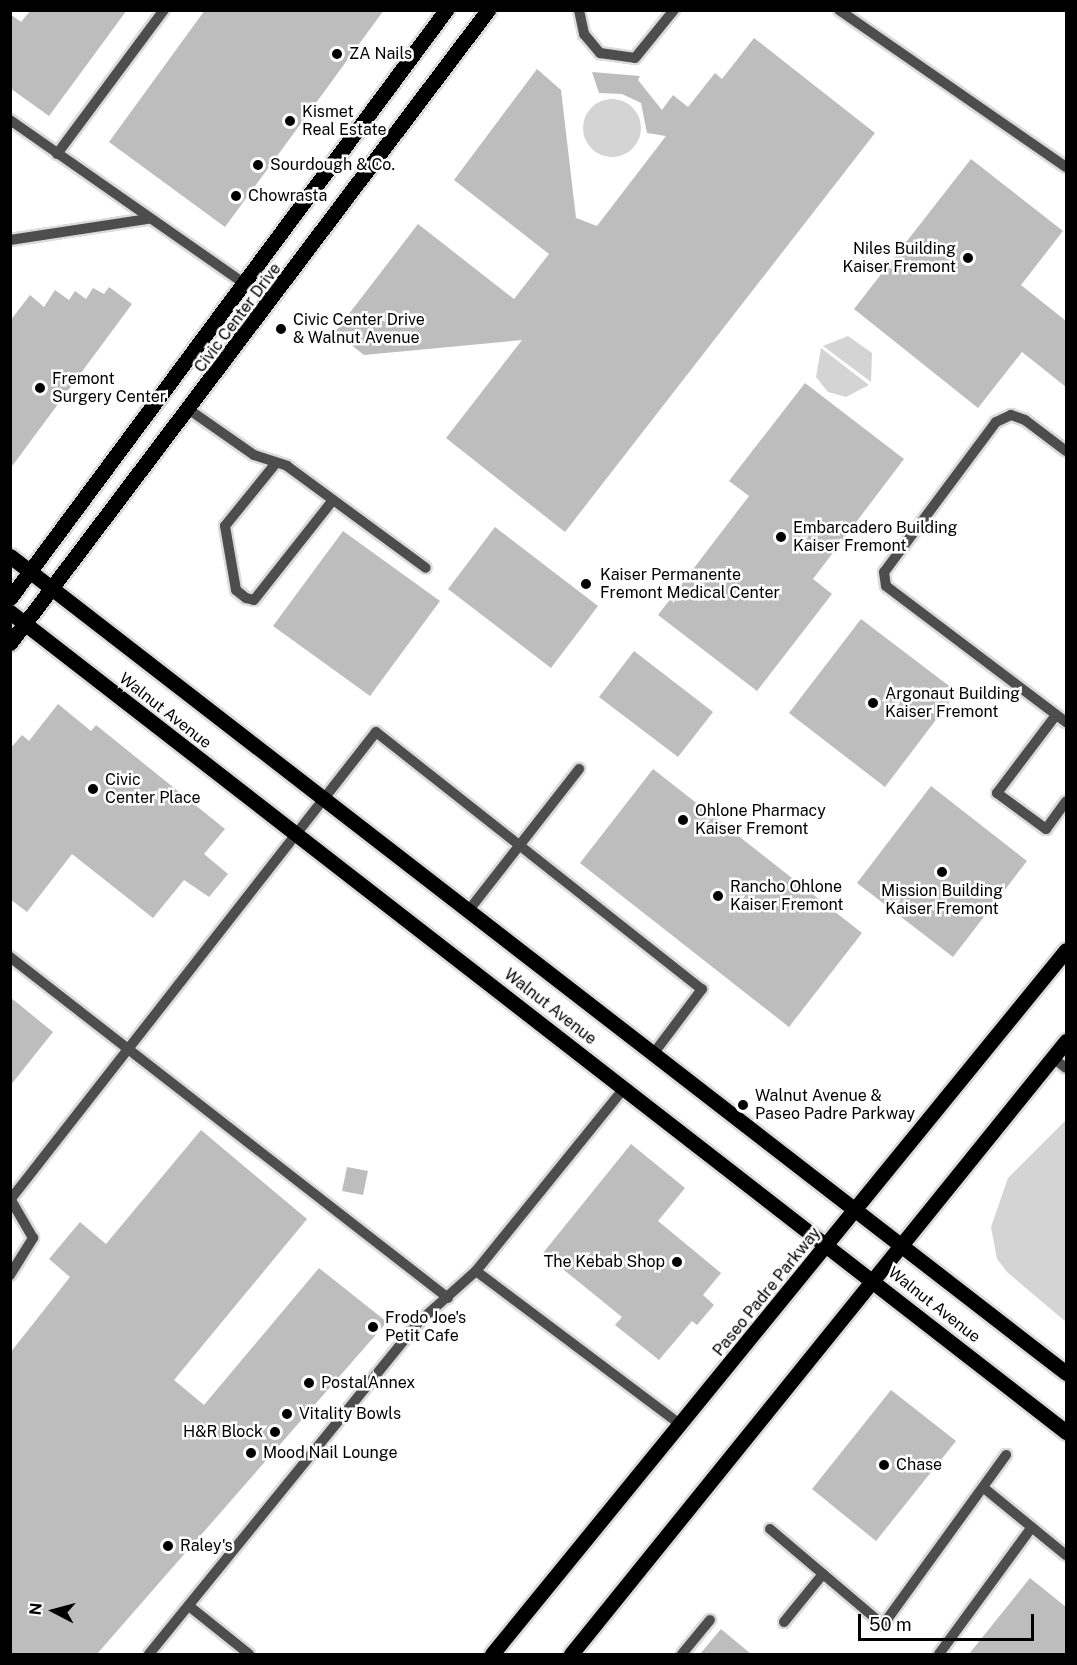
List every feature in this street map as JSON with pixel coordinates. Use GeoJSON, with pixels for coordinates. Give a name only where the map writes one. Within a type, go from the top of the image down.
{"type":"FeatureCollection","features":[{"type":"Feature","properties":{"kind":"main road","name":"Civic Center Drive"},"geometry":{"type":"LineString","coordinates":[[10,598],[446,10]]}},
{"type":"Feature","properties":{"kind":"main road","name":"Civic Center Drive"},"geometry":{"type":"LineString","coordinates":[[10,643],[191,411],[488,10]]}},
{"type":"Feature","properties":{"kind":"main road","name":"Walnut Avenue"},"geometry":{"type":"LineString","coordinates":[[10,556],[903,1244],[1066,1373]]}},
{"type":"Feature","properties":{"kind":"main road","name":"Walnut Avenue"},"geometry":{"type":"LineString","coordinates":[[10,612],[829,1244],[1066,1432]]}},
{"type":"Feature","properties":{"kind":"main road","name":"Paseo Padre Parkway"},"geometry":{"type":"LineString","coordinates":[[492,1654],[857,1210],[1066,950]]}},
{"type":"Feature","properties":{"kind":"main road"},"geometry":{"type":"LineString","coordinates":[[571,1654],[1066,1041]]}},
{"type":"Feature","properties":{"kind":"lane"},"geometry":{"type":"LineString","coordinates":[[57,154],[164,10]]}},
{"type":"Feature","properties":{"kind":"lane"},"geometry":{"type":"LineString","coordinates":[[579,10],[584,34],[600,53],[635,58],[674,10]]}},
{"type":"Feature","properties":{"kind":"lane"},"geometry":{"type":"LineString","coordinates":[[839,10],[1066,167]]}},
{"type":"Feature","properties":{"kind":"lane"},"geometry":{"type":"LineString","coordinates":[[10,120],[148,219],[244,283]]}},
{"type":"Feature","properties":{"kind":"lane"},"geometry":{"type":"LineString","coordinates":[[10,240],[148,219]]}},
{"type":"Feature","properties":{"kind":"lane"},"geometry":{"type":"LineString","coordinates":[[191,411],[254,455],[276,463],[333,500],[426,568]]}},
{"type":"Feature","properties":{"kind":"lane"},"geometry":{"type":"LineString","coordinates":[[1066,451],[1025,420],[1011,415],[996,422],[884,572],[885,586],[1066,722]]}},
{"type":"Feature","properties":{"kind":"lane"},"geometry":{"type":"LineString","coordinates":[[276,463],[225,526],[236,590],[246,598],[254,600],[333,500]]}},
{"type":"Feature","properties":{"kind":"lane"},"geometry":{"type":"LineString","coordinates":[[1056,714],[997,793],[1046,829],[1066,801]]}},
{"type":"Feature","properties":{"kind":"lane"},"geometry":{"type":"LineString","coordinates":[[10,1275],[33,1238],[11,1200],[130,1053],[376,732],[702,990],[654,1053]]}},
{"type":"Feature","properties":{"kind":"lane"},"geometry":{"type":"LineString","coordinates":[[469,910],[579,769]]}},
{"type":"Feature","properties":{"kind":"lane"},"geometry":{"type":"LineString","coordinates":[[10,957],[130,1053],[448,1298]]}},
{"type":"Feature","properties":{"kind":"lane"},"geometry":{"type":"LineString","coordinates":[[1053,1058],[1066,1068]]}},
{"type":"Feature","properties":{"kind":"lane"},"geometry":{"type":"LineString","coordinates":[[149,1654],[420,1321],[476,1271],[625,1088]]}},
{"type":"Feature","properties":{"kind":"lane"},"geometry":{"type":"LineString","coordinates":[[476,1271],[681,1425]]}},
{"type":"Feature","properties":{"kind":"lane"},"geometry":{"type":"LineString","coordinates":[[770,1529],[883,1625],[1006,1455]]}},
{"type":"Feature","properties":{"kind":"lane"},"geometry":{"type":"LineString","coordinates":[[984,1488],[1066,1555]]}},
{"type":"Feature","properties":{"kind":"lane"},"geometry":{"type":"LineString","coordinates":[[939,1654],[1032,1527]]}},
{"type":"Feature","properties":{"kind":"lane"},"geometry":{"type":"LineString","coordinates":[[784,1622],[823,1574]]}},
{"type":"Feature","properties":{"kind":"lane"},"geometry":{"type":"LineString","coordinates":[[189,1606],[249,1654]]}},
{"type":"Feature","properties":{"kind":"lane"},"geometry":{"type":"LineString","coordinates":[[682,1654],[710,1620]]}},
{"type":"Feature","properties":{"kind":"shaded area"},"geometry":{"type":"Polygon","coordinates":[[[606,99],[618,99],[633,107],[641,122],[641,134],[633,149],[618,157],[606,157],[591,149],[583,134],[583,122],[591,107],[606,99]]]}},
{"type":"Feature","properties":{"kind":"shaded area"},"geometry":{"type":"Polygon","coordinates":[[[848,336],[872,353],[871,382],[823,346],[848,336]]]}},
{"type":"Feature","properties":{"kind":"shaded area"},"geometry":{"type":"Polygon","coordinates":[[[821,348],[869,385],[846,397],[828,392],[816,377],[821,348]]]}},
{"type":"Feature","properties":{"kind":"shaded area"},"geometry":{"type":"Polygon","coordinates":[[[1066,1120],[1066,1322],[1007,1272],[997,1259],[991,1227],[1008,1178],[1066,1120]]]}},
{"type":"Feature","properties":{"kind":"building"},"geometry":{"type":"Polygon","coordinates":[[[31,10],[127,10],[49,116],[10,88],[10,14],[21,22],[31,10]]]}},
{"type":"Feature","properties":{"kind":"building"},"geometry":{"type":"Polygon","coordinates":[[[205,10],[384,10],[225,227],[109,142],[205,10]]]}},
{"type":"Feature","properties":{"kind":"building"},"geometry":{"type":"Polygon","coordinates":[[[754,38],[875,133],[565,532],[446,438],[522,340],[364,355],[335,332],[418,224],[514,299],[549,254],[454,180],[537,69],[561,90],[576,218],[597,226],[666,136],[647,133],[641,103],[622,94],[599,93],[592,72],[640,76],[638,80],[662,110],[673,95],[688,107],[715,73],[722,79],[754,38]]]}},
{"type":"Feature","properties":{"kind":"building","name":"Niles Building Kaiser Fremont"},"geometry":{"type":"Polygon","coordinates":[[[971,159],[1063,231],[1021,285],[1066,321],[1066,387],[1022,352],[978,408],[854,309],[971,159]]]}},
{"type":"Feature","properties":{"kind":"building","name":"Fremont Surgery Center"},"geometry":{"type":"Polygon","coordinates":[[[109,287],[132,304],[10,469],[10,321],[30,295],[44,307],[55,290],[69,300],[75,291],[86,299],[93,288],[104,294],[109,287]]]}},
{"type":"Feature","properties":{"kind":"building","name":"Embarcadero Building Kaiser Fremont"},"geometry":{"type":"Polygon","coordinates":[[[805,383],[904,459],[813,579],[832,594],[757,691],[658,615],[749,496],[729,481],[805,383]]]}},
{"type":"Feature","properties":{"kind":"building"},"geometry":{"type":"Polygon","coordinates":[[[495,527],[598,606],[551,668],[448,589],[495,527]]]}},
{"type":"Feature","properties":{"kind":"building"},"geometry":{"type":"Polygon","coordinates":[[[343,531],[440,601],[370,696],[273,626],[343,531]]]}},
{"type":"Feature","properties":{"kind":"building","name":"Argonaut Building Kaiser Fremont"},"geometry":{"type":"Polygon","coordinates":[[[861,619],[957,692],[885,787],[789,713],[861,619]]]}},
{"type":"Feature","properties":{"kind":"building"},"geometry":{"type":"Polygon","coordinates":[[[634,651],[713,712],[678,757],[599,697],[634,651]]]}},
{"type":"Feature","properties":{"kind":"building","name":"Civic Center Place"},"geometry":{"type":"Polygon","coordinates":[[[58,704],[91,731],[96,725],[225,829],[204,854],[228,874],[209,897],[184,880],[153,918],[72,854],[27,912],[10,899],[10,749],[22,735],[29,741],[58,704]]]}},
{"type":"Feature","properties":{"kind":"building","name":"Rancho Ohlone Kaiser Fremont"},"geometry":{"type":"Polygon","coordinates":[[[653,769],[862,933],[789,1027],[580,863],[653,769]]]}},
{"type":"Feature","properties":{"kind":"building","name":"Mission Building Kaiser Fremont"},"geometry":{"type":"Polygon","coordinates":[[[931,786],[1027,861],[953,957],[857,883],[931,786]]]}},
{"type":"Feature","properties":{"kind":"building"},"geometry":{"type":"Polygon","coordinates":[[[10,997],[53,1032],[10,1086],[10,997]]]}},
{"type":"Feature","properties":{"kind":"building"},"geometry":{"type":"Polygon","coordinates":[[[201,1130],[307,1219],[174,1380],[204,1405],[319,1268],[387,1322],[97,1654],[10,1654],[10,1353],[70,1277],[49,1259],[80,1222],[106,1244],[201,1130]]]}},
{"type":"Feature","properties":{"kind":"building"},"geometry":{"type":"Polygon","coordinates":[[[631,1144],[685,1188],[658,1221],[721,1273],[703,1295],[714,1305],[697,1325],[692,1321],[659,1360],[615,1325],[622,1317],[543,1253],[631,1144]]]}},
{"type":"Feature","properties":{"kind":"building"},"geometry":{"type":"Polygon","coordinates":[[[347,1167],[368,1171],[363,1195],[342,1191],[347,1167]]]}},
{"type":"Feature","properties":{"kind":"building","name":"Chase"},"geometry":{"type":"Polygon","coordinates":[[[891,1390],[956,1441],[876,1541],[812,1489],[891,1390]]]}},
{"type":"Feature","properties":{"kind":"building"},"geometry":{"type":"Polygon","coordinates":[[[1030,1578],[1066,1607],[1066,1654],[969,1654],[1030,1578]]]}},
{"type":"Feature","properties":{"kind":"building"},"geometry":{"type":"Polygon","coordinates":[[[721,1629],[751,1654],[700,1654],[721,1629]]]}},
{"type":"Feature","properties":{"kind":"place","name":"ZA Nails"},"geometry":{"type":"Point","coordinates":[337,54]}},
{"type":"Feature","properties":{"kind":"place","name":"Kismet Real Estate"},"geometry":{"type":"Point","coordinates":[290,121]}},
{"type":"Feature","properties":{"kind":"place","name":"Sourdough & Co."},"geometry":{"type":"Point","coordinates":[258,165]}},
{"type":"Feature","properties":{"kind":"place","name":"Chowrasta"},"geometry":{"type":"Point","coordinates":[236,196]}},
{"type":"Feature","properties":{"kind":"place","name":"Niles Building Kaiser Fremont"},"geometry":{"type":"Point","coordinates":[968,258]}},
{"type":"Feature","properties":{"kind":"place","name":"Civic Center Drive & Walnut Avenue"},"geometry":{"type":"Point","coordinates":[281,329]}},
{"type":"Feature","properties":{"kind":"place","name":"Fremont Surgery Center"},"geometry":{"type":"Point","coordinates":[40,388]}},
{"type":"Feature","properties":{"kind":"place","name":"Embarcadero Building Kaiser Fremont"},"geometry":{"type":"Point","coordinates":[781,537]}},
{"type":"Feature","properties":{"kind":"place","name":"Kaiser Permanente Fremont Medical Center"},"geometry":{"type":"Point","coordinates":[586,584]}},
{"type":"Feature","properties":{"kind":"place","name":"Argonaut Building Kaiser Fremont"},"geometry":{"type":"Point","coordinates":[873,703]}},
{"type":"Feature","properties":{"kind":"place","name":"Civic Center Place"},"geometry":{"type":"Point","coordinates":[93,789]}},
{"type":"Feature","properties":{"kind":"place","name":"Ohlone Pharmacy Kaiser Fremont"},"geometry":{"type":"Point","coordinates":[683,820]}},
{"type":"Feature","properties":{"kind":"place","name":"Mission Building Kaiser Fremont"},"geometry":{"type":"Point","coordinates":[942,872]}},
{"type":"Feature","properties":{"kind":"place","name":"Rancho Ohlone Kaiser Fremont"},"geometry":{"type":"Point","coordinates":[718,896]}},
{"type":"Feature","properties":{"kind":"place","name":"Walnut Avenue & Paseo Padre Parkway"},"geometry":{"type":"Point","coordinates":[743,1105]}},
{"type":"Feature","properties":{"kind":"place","name":"The Kebab Shop"},"geometry":{"type":"Point","coordinates":[677,1262]}},
{"type":"Feature","properties":{"kind":"place","name":"Frodo Joe's Petit Cafe"},"geometry":{"type":"Point","coordinates":[373,1327]}},
{"type":"Feature","properties":{"kind":"place","name":"PostalAnnex"},"geometry":{"type":"Point","coordinates":[309,1383]}},
{"type":"Feature","properties":{"kind":"place","name":"Vitality Bowls"},"geometry":{"type":"Point","coordinates":[287,1414]}},
{"type":"Feature","properties":{"kind":"place","name":"H&R Block"},"geometry":{"type":"Point","coordinates":[275,1432]}},
{"type":"Feature","properties":{"kind":"place","name":"Mood Nail Lounge"},"geometry":{"type":"Point","coordinates":[251,1453]}},
{"type":"Feature","properties":{"kind":"place","name":"Chase"},"geometry":{"type":"Point","coordinates":[884,1465]}},
{"type":"Feature","properties":{"kind":"place","name":"Raley's"},"geometry":{"type":"Point","coordinates":[168,1546]}}]}
